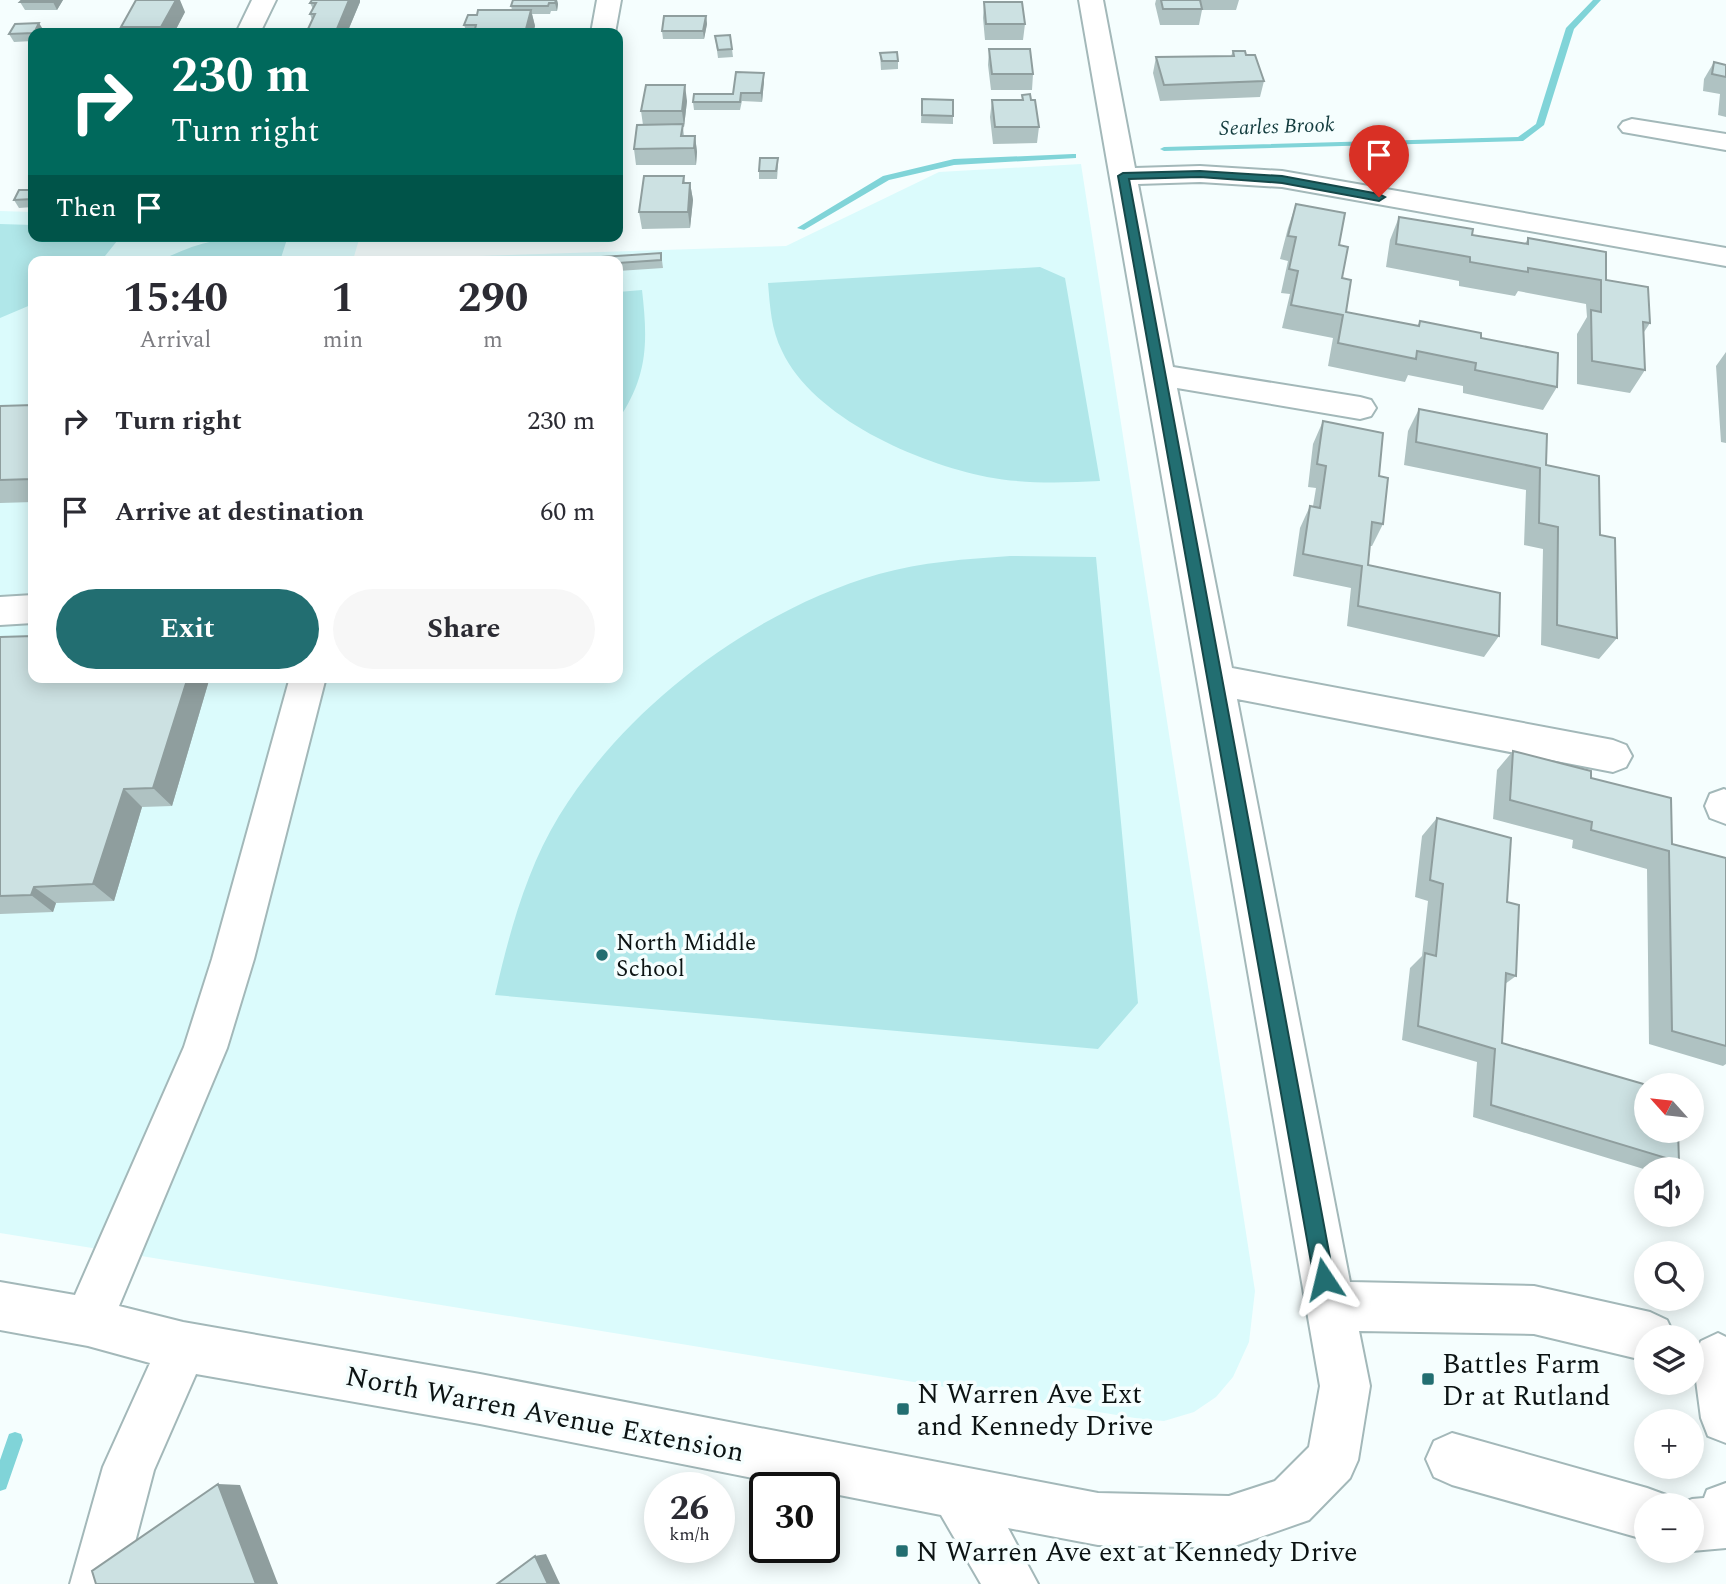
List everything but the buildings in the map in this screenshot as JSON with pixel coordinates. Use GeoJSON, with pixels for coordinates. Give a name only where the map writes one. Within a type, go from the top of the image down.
{"type":"FeatureCollection","features":[{"type":"Feature","properties":{"kind":"street"},"geometry":{"type":"LineString","coordinates":[[250,28],[264,0]]}},
{"type":"Feature","properties":{"kind":"street"},"geometry":{"type":"LineString","coordinates":[[604,28],[609,0]]}},
{"type":"Feature","properties":{"kind":"street","name":"North Warren Avenue Extension"},"geometry":{"type":"LineString","coordinates":[[0,1306],[88,1322],[183,1347],[480,1399],[1098,1519],[1228,1522],[1291,1502],[1332,1460],[1345,1387],[1091,0]]}},
{"type":"Feature","properties":{"kind":"street"},"geometry":{"type":"LineString","coordinates":[[1632,127],[1726,142]]}},
{"type":"Feature","properties":{"kind":"street"},"geometry":{"type":"LineString","coordinates":[[1123,176],[1200,174],[1282,179],[1726,257]]}},
{"type":"Feature","properties":{"kind":"street"},"geometry":{"type":"LineString","coordinates":[[1160,375],[1360,408]]}},
{"type":"Feature","properties":{"kind":"street"},"geometry":{"type":"LineString","coordinates":[[0,611],[28,610]]}},
{"type":"Feature","properties":{"kind":"street"},"geometry":{"type":"LineString","coordinates":[[1215,680],[1449,722],[1613,756]]}},
{"type":"Feature","properties":{"kind":"street"},"geometry":{"type":"LineString","coordinates":[[88,1322],[205,1048],[233,959],[306,683]]}},
{"type":"Feature","properties":{"kind":"street"},"geometry":{"type":"LineString","coordinates":[[1329,1306],[1534,1310],[1634,1333]]}},
{"type":"Feature","properties":{"kind":"street"},"geometry":{"type":"LineString","coordinates":[[97,1584],[129,1467],[183,1347]]}},
{"type":"Feature","properties":{"kind":"street"},"geometry":{"type":"LineString","coordinates":[[1712,1356],[1726,1418]]}},
{"type":"Feature","properties":{"kind":"street"},"geometry":{"type":"LineString","coordinates":[[1452,1459],[1634,1510]]}},
{"type":"Feature","properties":{"kind":"street"},"geometry":{"type":"LineString","coordinates":[[957,1492],[1011,1584]]}},
{"type":"Feature","properties":{"kind":"street"},"geometry":{"type":"LineString","coordinates":[[1704,1525],[1721,1524],[1726,1509]]}},
{"type":"Feature","properties":{"kind":"shaded area","name":"North Middle School"},"geometry":{"type":"Polygon","coordinates":[[[1081,164],[1255,1291],[1249,1342],[1233,1377],[1216,1397],[1194,1412],[1164,1421],[1141,1419],[0,1233],[0,211],[28,212],[28,242],[358,242],[354,256],[28,256],[28,683],[623,683],[623,256],[477,256],[786,246],[939,172],[1081,164]]]}},
{"type":"Feature","properties":{"kind":"shaded area"},"geometry":{"type":"Polygon","coordinates":[[[0,224],[28,225],[28,242],[116,242],[105,256],[28,256],[28,306],[0,318],[0,224]]]}},
{"type":"Feature","properties":{"kind":"shaded area"},"geometry":{"type":"Polygon","coordinates":[[[286,242],[282,256],[170,256],[207,243],[286,242]]]}},
{"type":"Feature","properties":{"kind":"shaded area"},"geometry":{"type":"Polygon","coordinates":[[[1040,267],[1065,278],[1100,481],[1015,481],[987,477],[930,461],[900,449],[842,417],[817,397],[797,375],[782,351],[773,326],[768,283],[1040,267]]]}},
{"type":"Feature","properties":{"kind":"shaded area"},"geometry":{"type":"Polygon","coordinates":[[[642,290],[645,342],[640,373],[623,412],[623,292],[642,290]]]}},
{"type":"Feature","properties":{"kind":"shaded area"},"geometry":{"type":"Polygon","coordinates":[[[1010,556],[1096,557],[1138,1003],[1098,1049],[495,995],[520,903],[547,837],[587,775],[620,736],[657,700],[741,637],[786,611],[832,590],[879,574],[911,567],[1010,556]]]}},
{"type":"Feature","properties":{"kind":"waterway","name":"Searles Brook"},"geometry":{"type":"LineString","coordinates":[[1164,149],[1520,139],[1540,125],[1570,28],[1597,0]]}},
{"type":"Feature","properties":{"kind":"waterway","name":"Searles Brook"},"geometry":{"type":"LineString","coordinates":[[801,228],[886,178],[954,162],[1073,156]]}},
{"type":"Feature","properties":{"kind":"waterway","name":"Searles Brook"},"geometry":{"type":"LineString","coordinates":[[0,1483],[15,1440]]}},
{"type":"Feature","properties":{"kind":"place","name":"North Middle School"},"geometry":{"type":"Point","coordinates":[602,955]}},
{"type":"Feature","properties":{"kind":"place","name":"Battles Farm Dr at Rutland"},"geometry":{"type":"Point","coordinates":[1428,1379]}},
{"type":"Feature","properties":{"kind":"place","name":"N Warren Ave Ext and Kennedy Drive"},"geometry":{"type":"Point","coordinates":[903,1409]}},
{"type":"Feature","properties":{"kind":"place","name":"N Warren Ave ext at Kennedy Drive"},"geometry":{"type":"Point","coordinates":[902,1551]}},
{"type":"Feature","properties":{"kind":"route"},"geometry":{"type":"LineString","coordinates":[[1324,1279],[1123,176],[1200,174],[1282,179],[1379,197]]}}]}
